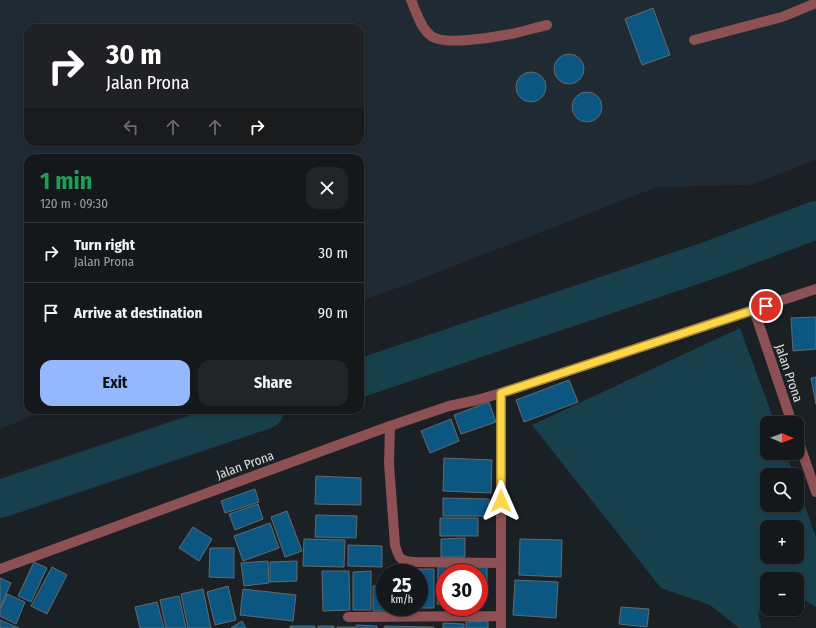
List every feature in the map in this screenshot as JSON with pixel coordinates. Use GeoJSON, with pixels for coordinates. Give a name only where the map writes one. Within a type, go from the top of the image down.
{"type":"FeatureCollection","features":[{"type":"Feature","properties":{"kind":"street"},"geometry":{"type":"LineString","coordinates":[[412,0],[420,22],[430,36],[445,41],[472,40],[506,35],[547,24]]}},
{"type":"Feature","properties":{"kind":"street"},"geometry":{"type":"LineString","coordinates":[[694,40],[782,17],[816,3]]}},
{"type":"Feature","properties":{"kind":"street","name":"Jalan Prona"},"geometry":{"type":"LineString","coordinates":[[0,569],[390,426],[449,406],[501,393],[816,289]]}},
{"type":"Feature","properties":{"kind":"street","name":"Jalan Prona"},"geometry":{"type":"LineString","coordinates":[[754,310],[790,416]]}},
{"type":"Feature","properties":{"kind":"street"},"geometry":{"type":"LineString","coordinates":[[501,393],[501,628]]}},
{"type":"Feature","properties":{"kind":"street"},"geometry":{"type":"LineString","coordinates":[[390,426],[389,471],[395,545],[399,556],[405,561],[415,562],[501,563]]}},
{"type":"Feature","properties":{"kind":"street"},"geometry":{"type":"LineString","coordinates":[[804,457],[816,492]]}},
{"type":"Feature","properties":{"kind":"street"},"geometry":{"type":"LineString","coordinates":[[348,617],[501,616]]}},
{"type":"Feature","properties":{"kind":"shaded area"},"geometry":{"type":"Polygon","coordinates":[[[0,0],[816,0],[816,160],[750,185],[657,187],[403,286],[364,300],[364,154],[24,154],[24,414],[39,414],[0,429],[0,0]]]}},
{"type":"Feature","properties":{"kind":"water"},"geometry":{"type":"Polygon","coordinates":[[[740,328],[772,416],[760,416],[760,460],[789,460],[791,468],[760,468],[760,512],[804,512],[804,504],[816,537],[816,607],[804,600],[804,572],[760,572],[760,611],[758,612],[761,628],[739,628],[710,605],[661,588],[532,425],[740,328]]]}},
{"type":"Feature","properties":{"kind":"building"},"geometry":{"type":"Polygon","coordinates":[[[653,8],[670,55],[642,65],[625,19],[653,8]]]}},
{"type":"Feature","properties":{"kind":"building"},"geometry":{"type":"Polygon","coordinates":[[[569,54],[579,59],[584,69],[579,79],[569,84],[559,79],[554,69],[559,59],[569,54]]]}},
{"type":"Feature","properties":{"kind":"building"},"geometry":{"type":"Polygon","coordinates":[[[531,72],[541,77],[546,87],[541,97],[531,102],[521,97],[516,87],[521,77],[531,72]]]}},
{"type":"Feature","properties":{"kind":"building"},"geometry":{"type":"Polygon","coordinates":[[[587,92],[597,97],[602,107],[597,117],[587,122],[577,117],[572,107],[577,97],[587,92]]]}},
{"type":"Feature","properties":{"kind":"building"},"geometry":{"type":"Polygon","coordinates":[[[816,317],[816,349],[793,351],[791,318],[816,317]]]}},
{"type":"Feature","properties":{"kind":"building"},"geometry":{"type":"Polygon","coordinates":[[[816,377],[816,404],[811,378],[816,377]]]}},
{"type":"Feature","properties":{"kind":"building"},"geometry":{"type":"Polygon","coordinates":[[[569,380],[578,402],[524,422],[516,400],[569,380]]]}},
{"type":"Feature","properties":{"kind":"building"},"geometry":{"type":"Polygon","coordinates":[[[489,402],[496,422],[461,434],[454,415],[489,402]]]}},
{"type":"Feature","properties":{"kind":"building"},"geometry":{"type":"Polygon","coordinates":[[[451,419],[459,441],[430,453],[421,431],[451,419]]]}},
{"type":"Feature","properties":{"kind":"building"},"geometry":{"type":"Polygon","coordinates":[[[444,458],[492,460],[491,493],[443,491],[444,458]]]}},
{"type":"Feature","properties":{"kind":"building"},"geometry":{"type":"Polygon","coordinates":[[[316,476],[361,478],[361,505],[315,504],[316,476]]]}},
{"type":"Feature","properties":{"kind":"building"},"geometry":{"type":"Polygon","coordinates":[[[255,489],[259,502],[225,513],[221,501],[255,489]]]}},
{"type":"Feature","properties":{"kind":"building"},"geometry":{"type":"Polygon","coordinates":[[[443,498],[489,499],[488,516],[443,516],[443,498]]]}},
{"type":"Feature","properties":{"kind":"building"},"geometry":{"type":"Polygon","coordinates":[[[258,504],[263,519],[235,530],[229,514],[258,504]]]}},
{"type":"Feature","properties":{"kind":"building"},"geometry":{"type":"Polygon","coordinates":[[[287,511],[302,551],[285,557],[271,517],[287,511]]]}},
{"type":"Feature","properties":{"kind":"building"},"geometry":{"type":"Polygon","coordinates":[[[316,515],[357,516],[356,538],[315,537],[316,515]]]}},
{"type":"Feature","properties":{"kind":"building"},"geometry":{"type":"Polygon","coordinates":[[[440,518],[478,518],[478,536],[440,536],[440,518]]]}},
{"type":"Feature","properties":{"kind":"building"},"geometry":{"type":"Polygon","coordinates":[[[270,523],[279,548],[243,561],[234,536],[270,523]]]}},
{"type":"Feature","properties":{"kind":"building"},"geometry":{"type":"Polygon","coordinates":[[[193,527],[212,539],[199,561],[179,548],[193,527]]]}},
{"type":"Feature","properties":{"kind":"building"},"geometry":{"type":"Polygon","coordinates":[[[465,538],[465,557],[441,557],[441,539],[465,538]]]}},
{"type":"Feature","properties":{"kind":"building"},"geometry":{"type":"Polygon","coordinates":[[[304,539],[345,540],[344,567],[303,566],[304,539]]]}},
{"type":"Feature","properties":{"kind":"building"},"geometry":{"type":"Polygon","coordinates":[[[520,539],[562,540],[561,577],[519,575],[520,539]]]}},
{"type":"Feature","properties":{"kind":"building"},"geometry":{"type":"Polygon","coordinates":[[[348,545],[382,546],[382,564],[376,564],[376,567],[348,566],[348,545]]]}},
{"type":"Feature","properties":{"kind":"building"},"geometry":{"type":"Polygon","coordinates":[[[210,548],[234,548],[234,578],[209,577],[210,548]]]}},
{"type":"Feature","properties":{"kind":"building"},"geometry":{"type":"Polygon","coordinates":[[[268,561],[269,583],[244,586],[241,563],[268,561]]]}},
{"type":"Feature","properties":{"kind":"building"},"geometry":{"type":"Polygon","coordinates":[[[297,561],[297,581],[270,582],[270,562],[297,561]]]}},
{"type":"Feature","properties":{"kind":"building"},"geometry":{"type":"Polygon","coordinates":[[[34,562],[47,568],[31,602],[18,596],[34,562]]]}},
{"type":"Feature","properties":{"kind":"building"},"geometry":{"type":"Polygon","coordinates":[[[52,567],[67,575],[47,614],[31,606],[52,567]]]}},
{"type":"Feature","properties":{"kind":"building"},"geometry":{"type":"Polygon","coordinates":[[[428,569],[434,569],[434,608],[428,608],[428,569]]]}},
{"type":"Feature","properties":{"kind":"building"},"geometry":{"type":"Polygon","coordinates":[[[322,571],[349,571],[350,610],[323,611],[322,571]]]}},
{"type":"Feature","properties":{"kind":"building"},"geometry":{"type":"Polygon","coordinates":[[[371,571],[371,610],[353,610],[353,572],[371,571]]]}},
{"type":"Feature","properties":{"kind":"building"},"geometry":{"type":"Polygon","coordinates":[[[0,578],[11,583],[0,608],[0,578]]]}},
{"type":"Feature","properties":{"kind":"building"},"geometry":{"type":"Polygon","coordinates":[[[515,580],[558,582],[556,618],[513,615],[515,580]]]}},
{"type":"Feature","properties":{"kind":"building"},"geometry":{"type":"Polygon","coordinates":[[[228,586],[236,620],[215,625],[207,592],[228,586]]]}},
{"type":"Feature","properties":{"kind":"building"},"geometry":{"type":"Polygon","coordinates":[[[373,586],[376,586],[376,611],[373,611],[373,586]]]}},
{"type":"Feature","properties":{"kind":"building"},"geometry":{"type":"Polygon","coordinates":[[[203,589],[211,628],[188,628],[181,594],[203,589]]]}},
{"type":"Feature","properties":{"kind":"building"},"geometry":{"type":"Polygon","coordinates":[[[243,589],[296,595],[293,621],[240,615],[243,589]]]}},
{"type":"Feature","properties":{"kind":"building"},"geometry":{"type":"Polygon","coordinates":[[[7,594],[25,602],[16,624],[0,616],[0,611],[7,594]]]}},
{"type":"Feature","properties":{"kind":"building"},"geometry":{"type":"Polygon","coordinates":[[[179,596],[186,628],[166,628],[160,600],[179,596]]]}},
{"type":"Feature","properties":{"kind":"building"},"geometry":{"type":"Polygon","coordinates":[[[157,602],[164,628],[140,628],[135,607],[157,602]]]}},
{"type":"Feature","properties":{"kind":"building"},"geometry":{"type":"Polygon","coordinates":[[[621,607],[649,609],[647,627],[619,624],[621,607]]]}},
{"type":"Feature","properties":{"kind":"building"},"geometry":{"type":"Polygon","coordinates":[[[0,620],[19,628],[0,628],[0,620]]]}},
{"type":"Feature","properties":{"kind":"building"},"geometry":{"type":"Polygon","coordinates":[[[242,621],[246,628],[231,628],[242,621]]]}},
{"type":"Feature","properties":{"kind":"building"},"geometry":{"type":"Polygon","coordinates":[[[488,621],[488,628],[466,628],[466,622],[488,621]]]}},
{"type":"Feature","properties":{"kind":"building"},"geometry":{"type":"Polygon","coordinates":[[[443,623],[464,624],[464,628],[443,628],[443,623]]]}},
{"type":"Feature","properties":{"kind":"building"},"geometry":{"type":"Polygon","coordinates":[[[356,625],[377,626],[377,628],[356,628],[356,625]]]}},
{"type":"Feature","properties":{"kind":"building"},"geometry":{"type":"Polygon","coordinates":[[[290,626],[315,626],[315,628],[290,628],[290,626]]]}},
{"type":"Feature","properties":{"kind":"building"},"geometry":{"type":"Polygon","coordinates":[[[318,626],[334,626],[334,628],[318,628],[318,626]]]}},
{"type":"Feature","properties":{"kind":"building"},"geometry":{"type":"Polygon","coordinates":[[[385,626],[434,627],[434,628],[384,628],[385,626]]]}},
{"type":"Feature","properties":{"kind":"building"},"geometry":{"type":"Polygon","coordinates":[[[355,627],[355,628],[337,628],[355,627]]]}},
{"type":"Feature","properties":{"kind":"waterway"},"geometry":{"type":"LineString","coordinates":[[364,377],[710,260],[816,220]]}},
{"type":"Feature","properties":{"kind":"waterway"},"geometry":{"type":"LineString","coordinates":[[0,499],[253,414]]}},
{"type":"Feature","properties":{"kind":"route"},"geometry":{"type":"LineString","coordinates":[[501,501],[501,393],[766,306]]}}]}
